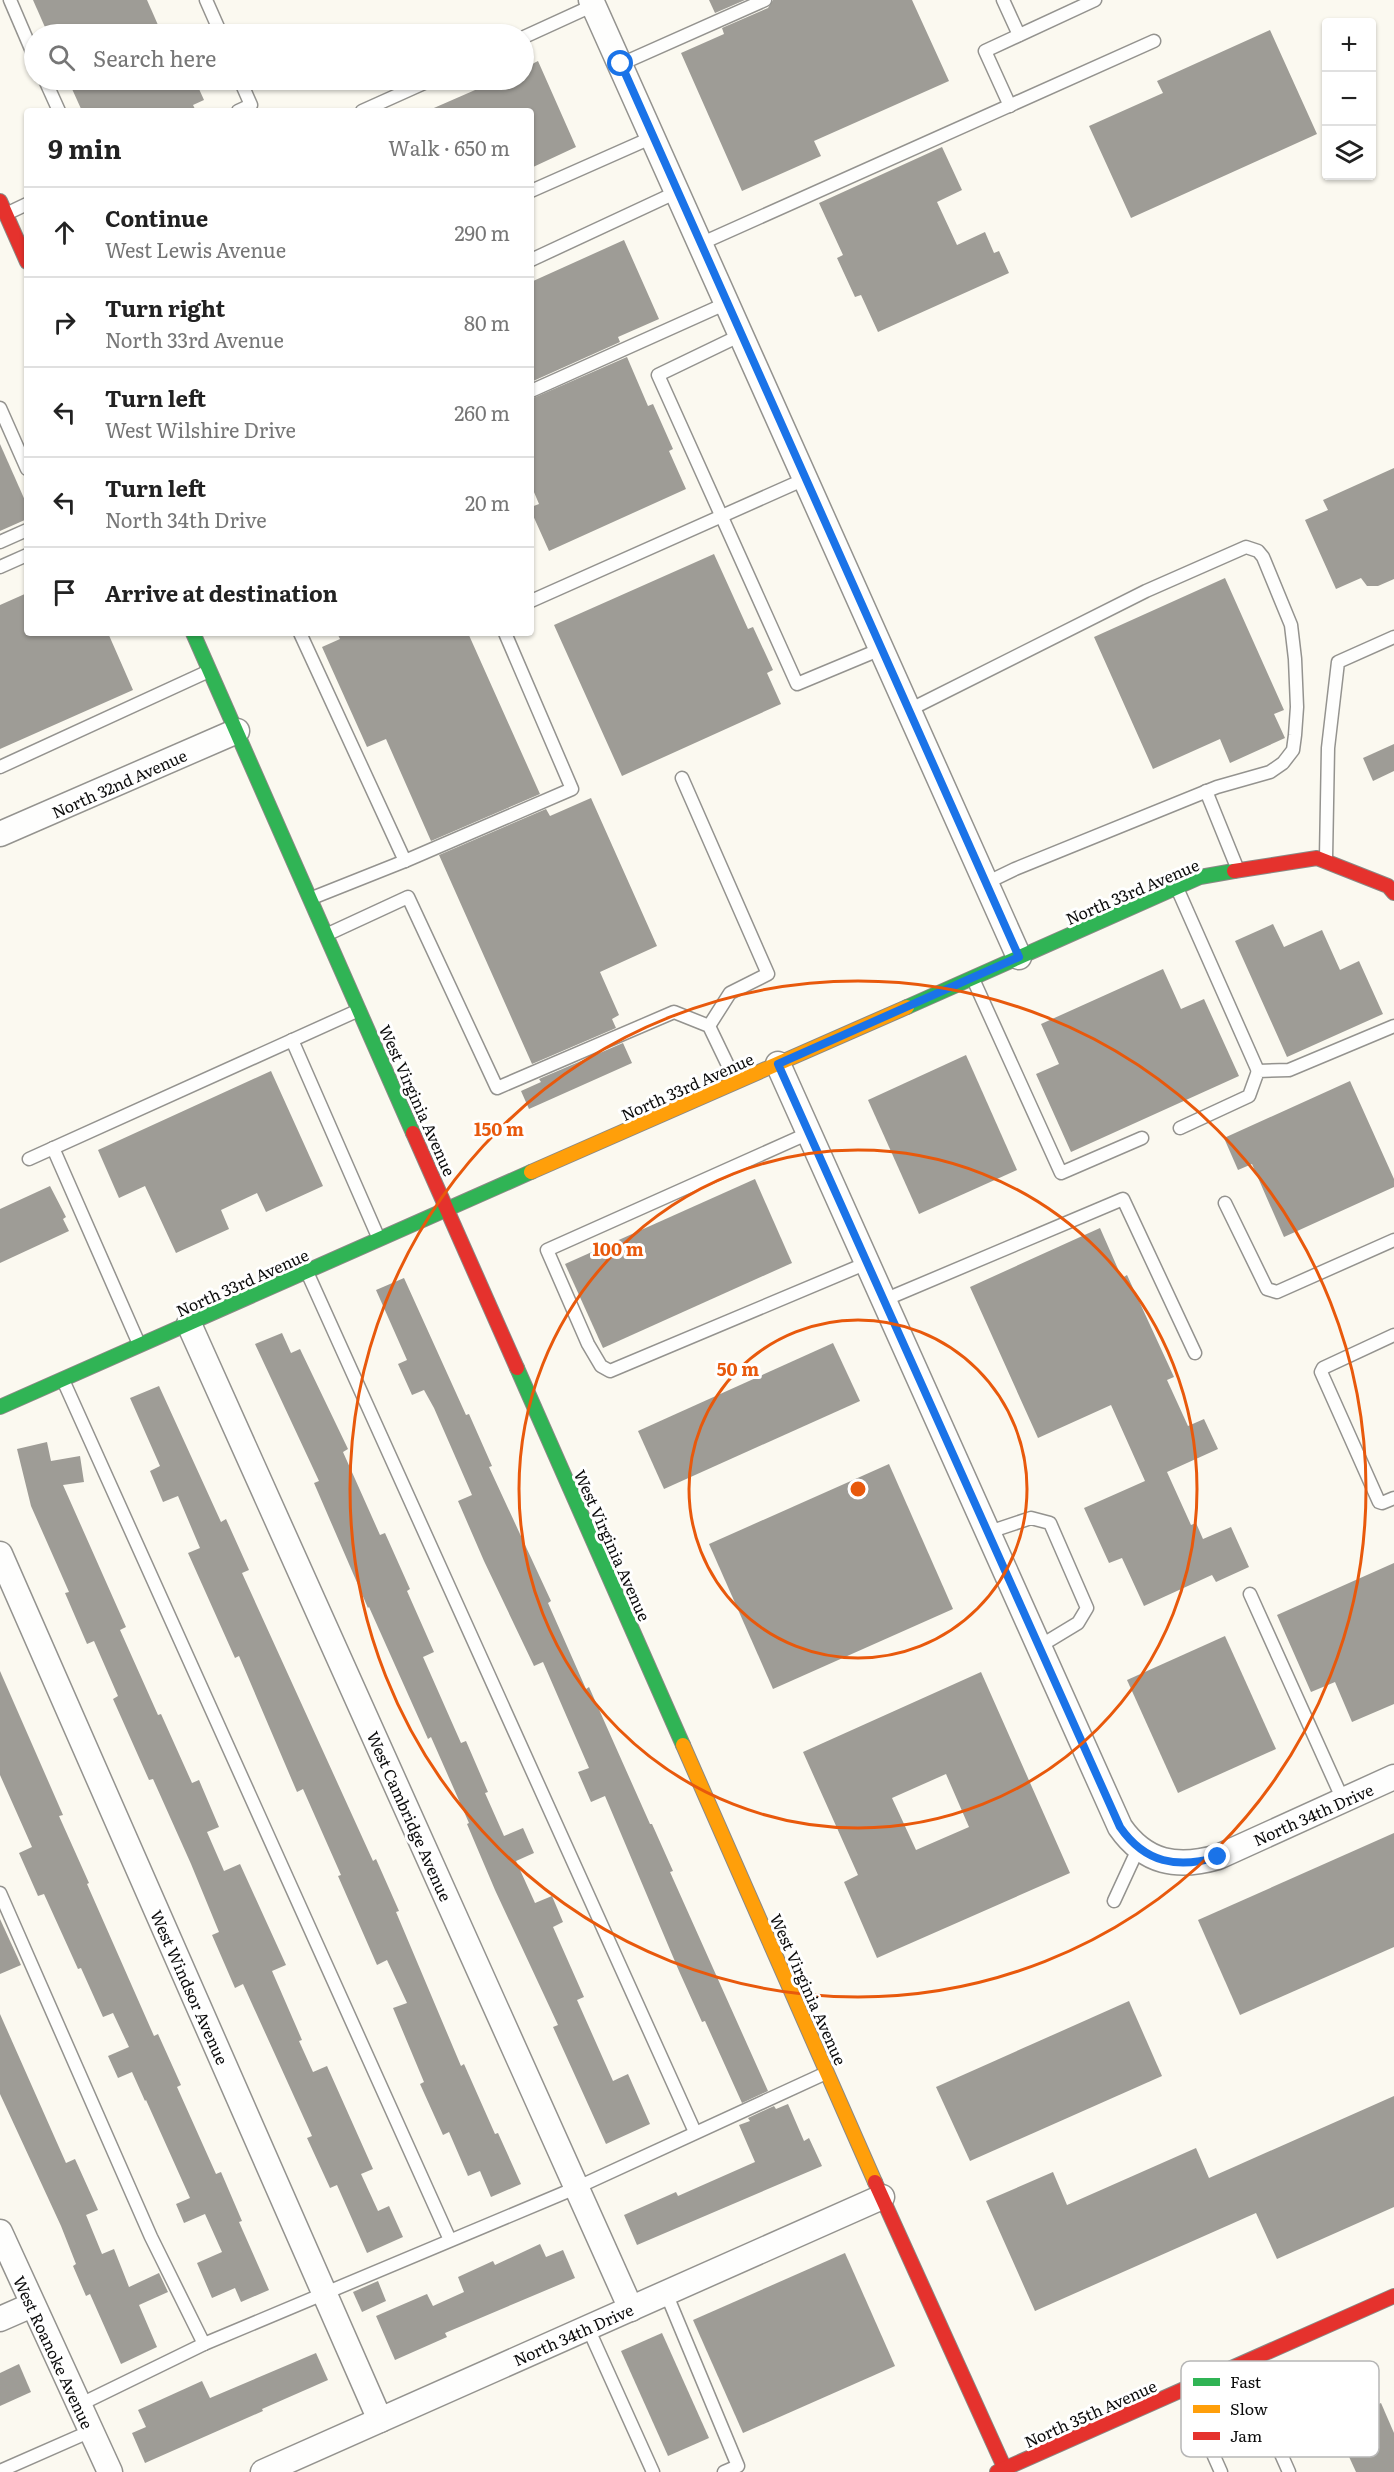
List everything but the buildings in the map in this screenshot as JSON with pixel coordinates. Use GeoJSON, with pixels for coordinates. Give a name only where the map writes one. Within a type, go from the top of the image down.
{"type":"FeatureCollection","features":[{"type":"Feature","properties":{"kind":"street"},"geometry":{"type":"LineString","coordinates":[[592,2],[1019,957]]}},
{"type":"Feature","properties":{"kind":"street"},"geometry":{"type":"LineString","coordinates":[[3,207],[12,240],[24,258]]}},
{"type":"Feature","properties":{"kind":"street","name":"West Virginia Avenue"},"geometry":{"type":"LineString","coordinates":[[194,636],[1001,2470]]}},
{"type":"Feature","properties":{"kind":"street","name":"North 32nd Avenue"},"geometry":{"type":"LineString","coordinates":[[0,834],[237,731]]}},
{"type":"Feature","properties":{"kind":"street","name":"North 33rd Avenue"},"geometry":{"type":"LineString","coordinates":[[0,1407],[1200,877],[1317,858],[1388,886],[1394,893]]}},
{"type":"Feature","properties":{"kind":"street"},"geometry":{"type":"LineString","coordinates":[[778,1064],[1120,1827],[1138,1849]]}},
{"type":"Feature","properties":{"kind":"street","name":"West Cambridge Avenue"},"geometry":{"type":"LineString","coordinates":[[189,1324],[631,2308]]}},
{"type":"Feature","properties":{"kind":"street","name":"West Windsor Avenue"},"geometry":{"type":"LineString","coordinates":[[0,1554],[380,2420]]}},
{"type":"Feature","properties":{"kind":"street","name":"North 34th Drive"},"geometry":{"type":"LineString","coordinates":[[1138,1849],[1162,1861],[1197,1863],[1218,1857],[1394,1777]]}},
{"type":"Feature","properties":{"kind":"street","name":"North 34th Drive"},"geometry":{"type":"LineString","coordinates":[[264,2472],[882,2197]]}},
{"type":"Feature","properties":{"kind":"street","name":"West Roanoke Avenue"},"geometry":{"type":"LineString","coordinates":[[0,2232],[110,2472]]}},
{"type":"Feature","properties":{"kind":"street","name":"North 35th Avenue"},"geometry":{"type":"LineString","coordinates":[[1250,2361],[1394,2296]]}},
{"type":"Feature","properties":{"kind":"street"},"geometry":{"type":"LineString","coordinates":[[0,2319],[32,2305]]}},
{"type":"Feature","properties":{"kind":"street","name":"North 35th Avenue"},"geometry":{"type":"LineString","coordinates":[[1001,2470],[1181,2391]]}},
{"type":"Feature","properties":{"kind":"lane"},"geometry":{"type":"LineString","coordinates":[[10,0],[24,33]]}},
{"type":"Feature","properties":{"kind":"lane"},"geometry":{"type":"LineString","coordinates":[[206,0],[217,24]]}},
{"type":"Feature","properties":{"kind":"lane"},"geometry":{"type":"LineString","coordinates":[[621,64],[765,0]]}},
{"type":"Feature","properties":{"kind":"lane"},"geometry":{"type":"LineString","coordinates":[[1003,0],[1019,35]]}},
{"type":"Feature","properties":{"kind":"lane"},"geometry":{"type":"LineString","coordinates":[[1010,106],[986,51],[1095,0]]}},
{"type":"Feature","properties":{"kind":"lane"},"geometry":{"type":"LineString","coordinates":[[534,32],[592,2]]}},
{"type":"Feature","properties":{"kind":"lane"},"geometry":{"type":"LineString","coordinates":[[700,244],[1154,41]]}},
{"type":"Feature","properties":{"kind":"lane"},"geometry":{"type":"LineString","coordinates":[[49,90],[57,108]]}},
{"type":"Feature","properties":{"kind":"lane"},"geometry":{"type":"LineString","coordinates":[[244,90],[251,105],[244,108]]}},
{"type":"Feature","properties":{"kind":"lane"},"geometry":{"type":"LineString","coordinates":[[369,108],[409,90]]}},
{"type":"Feature","properties":{"kind":"lane"},"geometry":{"type":"LineString","coordinates":[[534,190],[653,137]]}},
{"type":"Feature","properties":{"kind":"lane"},"geometry":{"type":"LineString","coordinates":[[534,259],[677,192]]}},
{"type":"Feature","properties":{"kind":"lane"},"geometry":{"type":"LineString","coordinates":[[3,207],[24,204]]}},
{"type":"Feature","properties":{"kind":"lane"},"geometry":{"type":"LineString","coordinates":[[534,391],[727,303]]}},
{"type":"Feature","properties":{"kind":"lane"},"geometry":{"type":"LineString","coordinates":[[741,335],[657,375],[723,515],[797,684],[881,649]]}},
{"type":"Feature","properties":{"kind":"lane"},"geometry":{"type":"LineString","coordinates":[[0,408],[24,462]]}},
{"type":"Feature","properties":{"kind":"lane"},"geometry":{"type":"LineString","coordinates":[[534,600],[805,479]]}},
{"type":"Feature","properties":{"kind":"lane"},"geometry":{"type":"LineString","coordinates":[[0,542],[24,531]]}},
{"type":"Feature","properties":{"kind":"lane"},"geometry":{"type":"LineString","coordinates":[[909,710],[1146,591],[1246,547],[1253,548],[1263,557],[1291,625],[1297,707],[1293,750],[1283,763],[1270,772],[1206,791],[986,883]]}},
{"type":"Feature","properties":{"kind":"lane"},"geometry":{"type":"LineString","coordinates":[[0,567],[24,556]]}},
{"type":"Feature","properties":{"kind":"lane"},"geometry":{"type":"LineString","coordinates":[[301,636],[405,861]]}},
{"type":"Feature","properties":{"kind":"lane"},"geometry":{"type":"LineString","coordinates":[[311,899],[572,789],[506,636]]}},
{"type":"Feature","properties":{"kind":"lane"},"geometry":{"type":"LineString","coordinates":[[1326,862],[1328,748],[1338,662],[1394,637]]}},
{"type":"Feature","properties":{"kind":"lane"},"geometry":{"type":"LineString","coordinates":[[0,767],[210,671]]}},
{"type":"Feature","properties":{"kind":"lane"},"geometry":{"type":"LineString","coordinates":[[682,778],[768,974],[730,993],[709,1026]]}},
{"type":"Feature","properties":{"kind":"lane"},"geometry":{"type":"LineString","coordinates":[[1206,791],[1239,871]]}},
{"type":"Feature","properties":{"kind":"lane"},"geometry":{"type":"LineString","coordinates":[[1177,887],[1258,1071],[1249,1096],[1180,1128]]}},
{"type":"Feature","properties":{"kind":"lane"},"geometry":{"type":"LineString","coordinates":[[327,934],[408,897],[497,1088],[674,1012],[709,1026],[736,1082]]}},
{"type":"Feature","properties":{"kind":"lane"},"geometry":{"type":"LineString","coordinates":[[972,978],[1060,1173],[1142,1138]]}},
{"type":"Feature","properties":{"kind":"lane"},"geometry":{"type":"LineString","coordinates":[[29,1159],[360,1010]]}},
{"type":"Feature","properties":{"kind":"lane"},"geometry":{"type":"LineString","coordinates":[[1258,1071],[1289,1070],[1394,1026]]}},
{"type":"Feature","properties":{"kind":"lane"},"geometry":{"type":"LineString","coordinates":[[291,1040],[380,1240]]}},
{"type":"Feature","properties":{"kind":"lane"},"geometry":{"type":"LineString","coordinates":[[809,1133],[547,1250],[588,1344],[601,1366],[610,1371],[867,1263]]}},
{"type":"Feature","properties":{"kind":"lane"},"geometry":{"type":"LineString","coordinates":[[53,1148],[140,1346]]}},
{"type":"Feature","properties":{"kind":"lane"},"geometry":{"type":"LineString","coordinates":[[884,1300],[1123,1199],[1195,1353]]}},
{"type":"Feature","properties":{"kind":"lane"},"geometry":{"type":"LineString","coordinates":[[1225,1203],[1267,1289],[1277,1292],[1394,1240]]}},
{"type":"Feature","properties":{"kind":"lane"},"geometry":{"type":"LineString","coordinates":[[307,1272],[695,2132]]}},
{"type":"Feature","properties":{"kind":"lane"},"geometry":{"type":"LineString","coordinates":[[1394,1335],[1323,1368],[1321,1372],[1379,1502],[1382,1503],[1394,1497]]}},
{"type":"Feature","properties":{"kind":"lane"},"geometry":{"type":"LineString","coordinates":[[63,1380],[450,2240]]}},
{"type":"Feature","properties":{"kind":"lane"},"geometry":{"type":"LineString","coordinates":[[989,1532],[1031,1518],[1050,1523],[1087,1608],[1078,1623],[1040,1646]]}},
{"type":"Feature","properties":{"kind":"lane"},"geometry":{"type":"LineString","coordinates":[[1250,1594],[1343,1800]]}},
{"type":"Feature","properties":{"kind":"lane"},"geometry":{"type":"LineString","coordinates":[[1114,1901],[1138,1849]]}},
{"type":"Feature","properties":{"kind":"lane"},"geometry":{"type":"LineString","coordinates":[[0,1893],[151,2238],[204,2344]]}},
{"type":"Feature","properties":{"kind":"lane"},"geometry":{"type":"LineString","coordinates":[[79,2405],[204,2344],[326,2295],[578,2187],[828,2073]]}},
{"type":"Feature","properties":{"kind":"lane"},"geometry":{"type":"LineString","coordinates":[[666,2293],[738,2466],[724,2472]]}},
{"type":"Feature","properties":{"kind":"lane"},"geometry":{"type":"LineString","coordinates":[[588,2328],[653,2472]]}},
{"type":"Feature","properties":{"kind":"lane"},"geometry":{"type":"LineString","coordinates":[[0,2471],[91,2431]]}},
{"type":"Feature","properties":{"kind":"lane"},"geometry":{"type":"LineString","coordinates":[[1214,2457],[1221,2472]]}},
{"type":"Feature","properties":{"kind":"lane"},"geometry":{"type":"LineString","coordinates":[[1282,2457],[1289,2472]]}},
{"type":"Feature","properties":{"kind":"traffic: fast"},"geometry":{"type":"LineString","coordinates":[[194,636],[413,1133]]}},
{"type":"Feature","properties":{"kind":"traffic: fast"},"geometry":{"type":"LineString","coordinates":[[907,1007],[1200,877],[1234,871]]}},
{"type":"Feature","properties":{"kind":"traffic: fast"},"geometry":{"type":"LineString","coordinates":[[0,1407],[531,1172]]}},
{"type":"Feature","properties":{"kind":"traffic: fast"},"geometry":{"type":"LineString","coordinates":[[517,1368],[683,1745]]}},
{"type":"Feature","properties":{"kind":"traffic: slow"},"geometry":{"type":"LineString","coordinates":[[531,1172],[907,1007]]}},
{"type":"Feature","properties":{"kind":"traffic: slow"},"geometry":{"type":"LineString","coordinates":[[683,1745],[875,2182]]}},
{"type":"Feature","properties":{"kind":"traffic: jam"},"geometry":{"type":"LineString","coordinates":[[0,201],[24,255]]}},
{"type":"Feature","properties":{"kind":"traffic: jam"},"geometry":{"type":"LineString","coordinates":[[1234,871],[1317,858],[1388,886],[1394,893]]}},
{"type":"Feature","properties":{"kind":"traffic: jam"},"geometry":{"type":"LineString","coordinates":[[413,1133],[517,1368]]}},
{"type":"Feature","properties":{"kind":"traffic: jam"},"geometry":{"type":"LineString","coordinates":[[875,2182],[1005,2469]]}},
{"type":"Feature","properties":{"kind":"traffic: jam"},"geometry":{"type":"LineString","coordinates":[[1247,2361],[1394,2296]]}},
{"type":"Feature","properties":{"kind":"traffic: jam"},"geometry":{"type":"LineString","coordinates":[[997,2472],[1181,2390]]}},
{"type":"Feature","properties":{"kind":"route"},"geometry":{"type":"LineString","coordinates":[[621,64],[1019,957],[778,1064],[1120,1827],[1138,1849],[1162,1861],[1197,1863],[1218,1857]]}}]}
